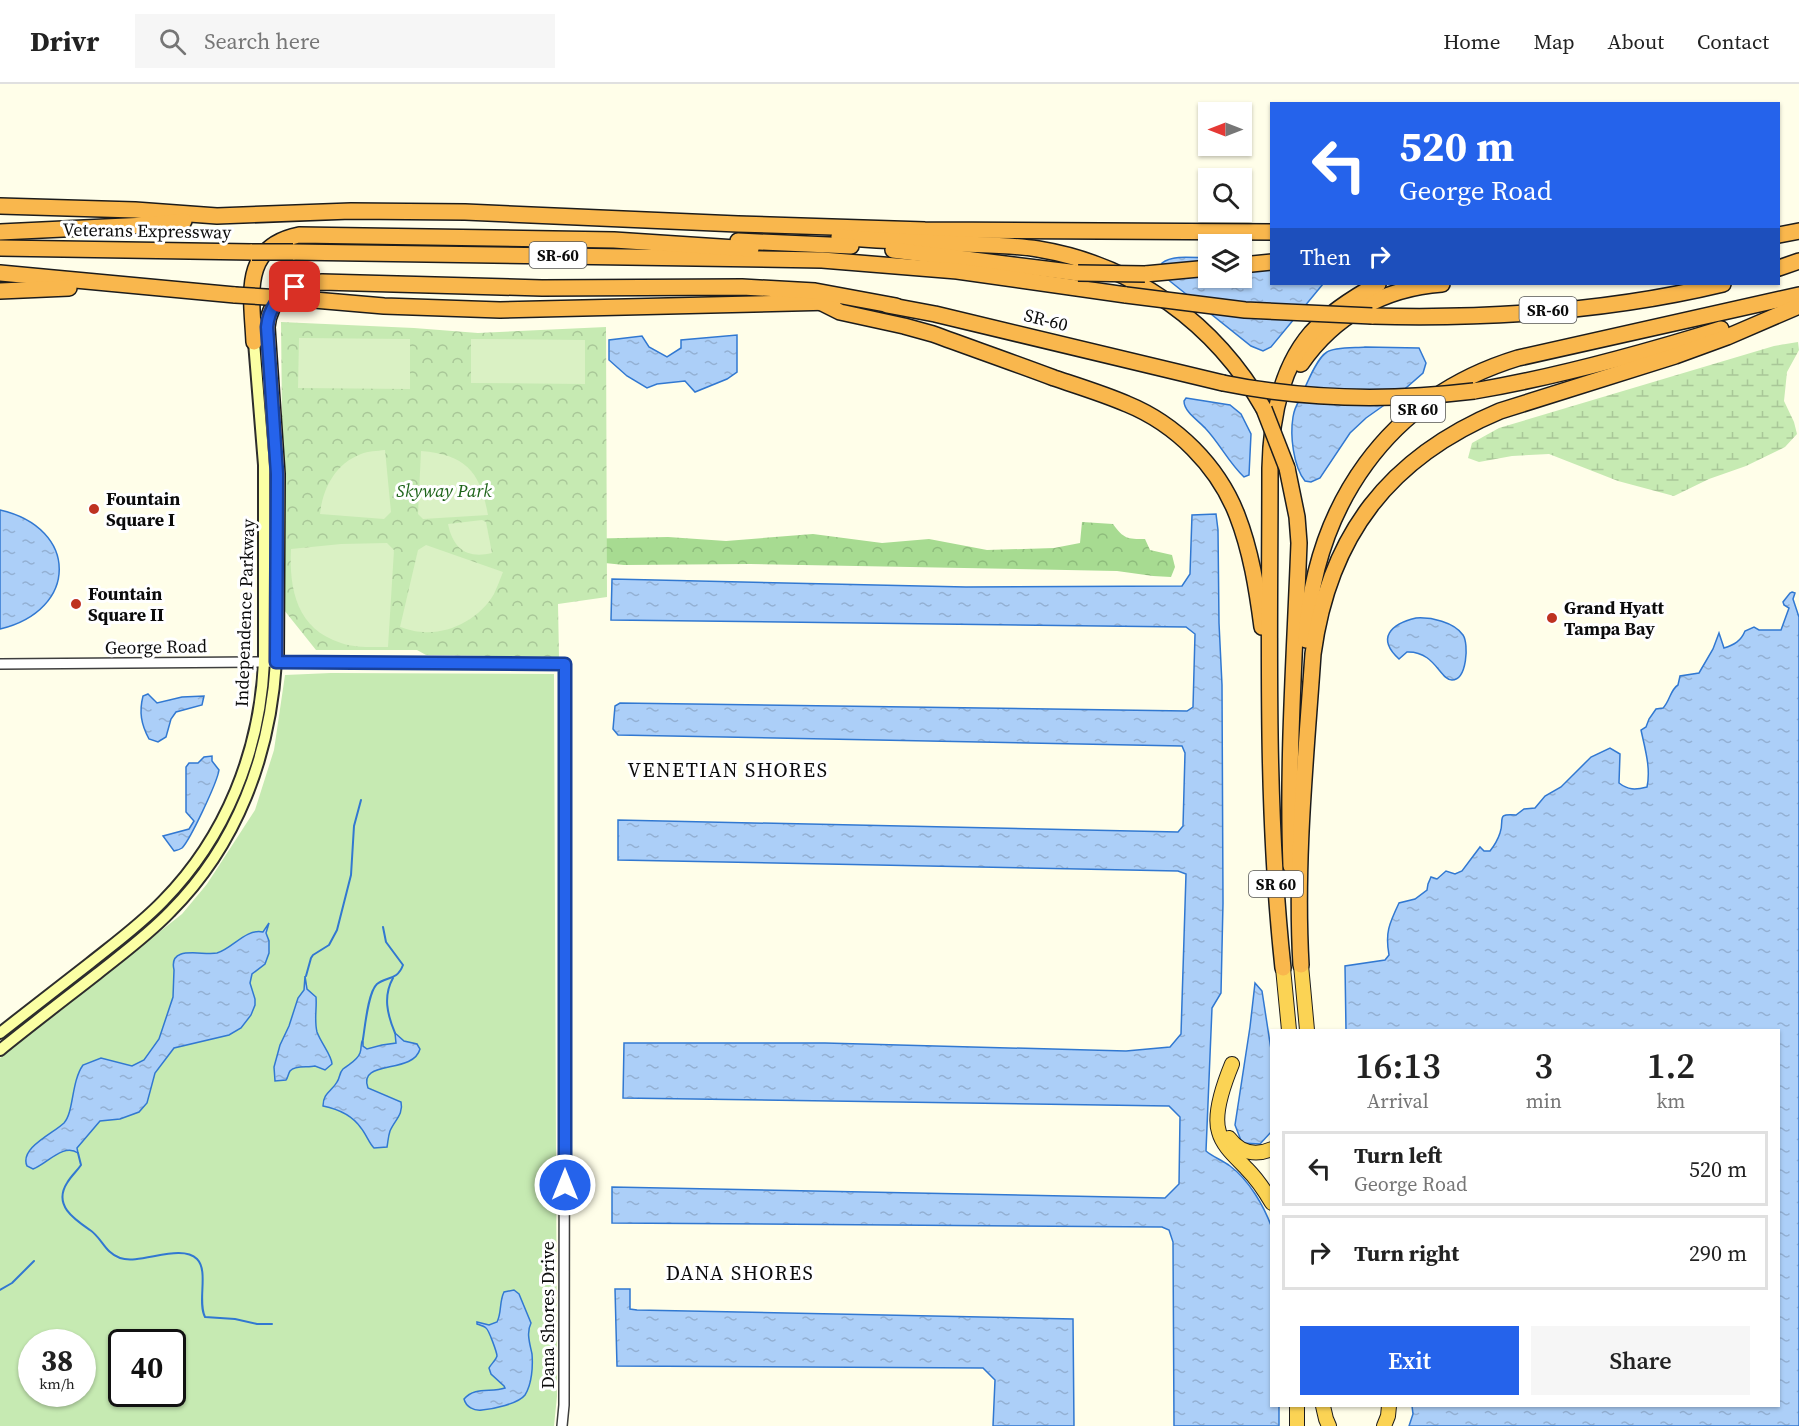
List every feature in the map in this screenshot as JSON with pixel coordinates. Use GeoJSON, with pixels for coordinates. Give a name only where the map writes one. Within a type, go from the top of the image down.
{"type":"FeatureCollection","features":[{"type":"Feature","properties":{"kind":"highway"},"geometry":{"type":"LineString","coordinates":[[0,206],[135,210],[217,216]]}},
{"type":"Feature","properties":{"kind":"highway"},"geometry":{"type":"LineString","coordinates":[[0,232],[147,225],[217,216],[351,211],[465,212],[925,230],[1270,232]]}},
{"type":"Feature","properties":{"kind":"highway"},"geometry":{"type":"LineString","coordinates":[[738,224],[844,238],[1019,247],[1055,252],[1100,265],[1149,289],[1196,323],[1226,354],[1269,412],[1287,468],[1297,517],[1299,543],[1290,716],[1299,777],[1290,799],[1292,888],[1301,965]]}},
{"type":"Feature","properties":{"kind":"highway"},"geometry":{"type":"LineString","coordinates":[[1780,235],[1799,231]]}},
{"type":"Feature","properties":{"kind":"highway"},"geometry":{"type":"LineString","coordinates":[[254,342],[251,285],[253,273],[265,254],[275,245],[290,237],[314,234],[614,240],[745,248],[822,260]]}},
{"type":"Feature","properties":{"kind":"highway"},"geometry":{"type":"LineString","coordinates":[[614,240],[637,237],[900,250],[1078,273],[1145,274],[1198,269]]}},
{"type":"Feature","properties":{"kind":"highway","name":"Veterans Expressway"},"geometry":{"type":"LineString","coordinates":[[0,248],[293,252]]}},
{"type":"Feature","properties":{"kind":"highway","name":"SR-60"},"geometry":{"type":"LineString","coordinates":[[293,252],[822,260],[957,271],[1126,296],[1245,310],[1372,316],[1459,316],[1548,310],[1632,301],[1717,285]]}},
{"type":"Feature","properties":{"kind":"highway"},"geometry":{"type":"LineString","coordinates":[[1780,261],[1799,259]]}},
{"type":"Feature","properties":{"kind":"highway"},"geometry":{"type":"LineString","coordinates":[[1780,268],[1799,259]]}},
{"type":"Feature","properties":{"kind":"highway"},"geometry":{"type":"LineString","coordinates":[[1252,264],[1270,262]]}},
{"type":"Feature","properties":{"kind":"highway"},"geometry":{"type":"LineString","coordinates":[[0,273],[98,283]]}},
{"type":"Feature","properties":{"kind":"highway"},"geometry":{"type":"LineString","coordinates":[[270,662],[277,474],[267,327],[273,304],[281,295],[305,283],[322,282],[542,288],[742,287],[815,291],[896,306]]}},
{"type":"Feature","properties":{"kind":"highway"},"geometry":{"type":"LineString","coordinates":[[0,291],[74,287],[98,283]]}},
{"type":"Feature","properties":{"kind":"highway","name":"SR-60"},"geometry":{"type":"LineString","coordinates":[[98,283],[384,306],[500,310],[820,302],[896,306],[1223,383],[1283,393],[1346,398],[1425,396],[1474,391],[1527,381],[1597,364],[1799,306]]}},
{"type":"Feature","properties":{"kind":"highway","name":"SR 60"},"geometry":{"type":"LineString","coordinates":[[1289,1029],[1270,778],[1269,412],[1299,352],[1312,332],[1341,306],[1376,285]]}},
{"type":"Feature","properties":{"kind":"highway"},"geometry":{"type":"LineString","coordinates":[[1269,412],[1307,356],[1335,325],[1384,296],[1410,288],[1434,285]]}},
{"type":"Feature","properties":{"kind":"highway","name":"SR 60"},"geometry":{"type":"LineString","coordinates":[[1308,1029],[1301,965],[1302,829],[1299,777],[1306,638],[1310,602],[1321,554],[1338,510],[1353,481],[1370,457],[1418,408],[1473,375],[1501,363],[1568,346],[1799,296]]}},
{"type":"Feature","properties":{"kind":"highway"},"geometry":{"type":"LineString","coordinates":[[820,302],[840,312],[933,334],[1129,404],[1185,440],[1207,464],[1224,489],[1240,524],[1256,584],[1269,679]]}},
{"type":"Feature","properties":{"kind":"highway","name":"SR 60"},"geometry":{"type":"LineString","coordinates":[[1299,777],[1313,654],[1319,616],[1328,586],[1341,554],[1358,523],[1382,491],[1399,474],[1435,444],[1456,431],[1500,411],[1675,356],[1727,337],[1799,306]]}},
{"type":"Feature","properties":{"kind":"highway"},"geometry":{"type":"LineString","coordinates":[[1270,1150],[1257,1154],[1244,1151],[1234,1145],[1226,1133],[1224,1118],[1233,1064],[1218,1112],[1218,1130],[1226,1146],[1258,1181],[1270,1200]]}},
{"type":"Feature","properties":{"kind":"highway"},"geometry":{"type":"LineString","coordinates":[[1297,1407],[1297,1426]]}},
{"type":"Feature","properties":{"kind":"highway"},"geometry":{"type":"LineString","coordinates":[[1316,1426],[1317,1407]]}},
{"type":"Feature","properties":{"kind":"highway"},"geometry":{"type":"LineString","coordinates":[[1323,1407],[1329,1426]]}},
{"type":"Feature","properties":{"kind":"highway"},"geometry":{"type":"LineString","coordinates":[[1384,1426],[1389,1407]]}},
{"type":"Feature","properties":{"kind":"highway"},"geometry":{"type":"LineString","coordinates":[[1392,1426],[1396,1407]]}},
{"type":"Feature","properties":{"kind":"main road","name":"Independence Parkway"},"geometry":{"type":"LineString","coordinates":[[0,1050],[144,937],[178,905],[208,867],[232,827],[258,768],[271,714],[264,465],[254,342]]}},
{"type":"Feature","properties":{"kind":"main road","name":"Independence Parkway"},"geometry":{"type":"LineString","coordinates":[[0,1033],[147,917],[176,888],[203,852],[227,810],[245,766],[270,662]]}},
{"type":"Feature","properties":{"kind":"street","name":"George Road"},"geometry":{"type":"LineString","coordinates":[[0,664],[270,662],[565,664]]}},
{"type":"Feature","properties":{"kind":"street","name":"Dana Shores Drive"},"geometry":{"type":"LineString","coordinates":[[562,1426],[564,1405],[565,664]]}},
{"type":"Feature","properties":{"kind":"green space","name":"Skyway Park"},"geometry":{"type":"Polygon","coordinates":[[[281,322],[478,333],[606,327],[607,597],[558,604],[559,657],[426,655],[417,650],[316,650],[284,610],[281,322]]]}},
{"type":"Feature","properties":{"kind":"green space"},"geometry":{"type":"Polygon","coordinates":[[[299,338],[410,339],[410,389],[298,388],[299,338]]]}},
{"type":"Feature","properties":{"kind":"green space"},"geometry":{"type":"Polygon","coordinates":[[[471,339],[585,340],[585,384],[471,383],[471,339]]]}},
{"type":"Feature","properties":{"kind":"green space"},"geometry":{"type":"Polygon","coordinates":[[[1798,342],[1799,350],[1787,372],[1784,401],[1797,434],[1785,447],[1674,496],[1618,481],[1549,454],[1512,456],[1479,462],[1468,458],[1472,443],[1499,428],[1774,346],[1798,342]]]}},
{"type":"Feature","properties":{"kind":"green space"},"geometry":{"type":"Polygon","coordinates":[[[385,450],[391,512],[384,519],[320,514],[327,486],[344,464],[364,453],[385,450]]]}},
{"type":"Feature","properties":{"kind":"green space"},"geometry":{"type":"Polygon","coordinates":[[[421,451],[450,457],[469,468],[481,487],[488,515],[423,519],[418,514],[421,451]]]}},
{"type":"Feature","properties":{"kind":"green space"},"geometry":{"type":"Polygon","coordinates":[[[482,520],[486,522],[492,553],[475,555],[462,550],[453,540],[448,524],[482,520]]]}},
{"type":"Feature","properties":{"kind":"green space"},"geometry":{"type":"Polygon","coordinates":[[[1082,522],[1113,524],[1126,537],[1145,539],[1150,550],[1172,555],[1175,567],[1171,577],[1117,571],[750,564],[624,565],[576,560],[577,539],[668,537],[726,541],[813,534],[882,543],[929,539],[987,550],[1054,548],[1080,543],[1082,522]]]}},
{"type":"Feature","properties":{"kind":"green space"},"geometry":{"type":"Polygon","coordinates":[[[387,543],[394,550],[388,647],[346,645],[326,637],[305,618],[299,606],[292,579],[291,549],[341,544],[387,543]]]}},
{"type":"Feature","properties":{"kind":"green space"},"geometry":{"type":"Polygon","coordinates":[[[426,545],[503,572],[488,603],[473,617],[444,630],[417,632],[400,627],[418,550],[426,545]]]}},
{"type":"Feature","properties":{"kind":"green space"},"geometry":{"type":"Polygon","coordinates":[[[331,673],[554,674],[557,1396],[554,1426],[0,1426],[0,1058],[182,914],[207,884],[255,810],[274,750],[285,675],[331,673]]]}},
{"type":"Feature","properties":{"kind":"water"},"geometry":{"type":"Polygon","coordinates":[[[1252,257],[1270,257],[1270,285],[1322,285],[1271,347],[1263,351],[1251,346],[1161,274],[1162,263],[1172,258],[1198,258],[1198,288],[1252,288],[1252,257]]]}},
{"type":"Feature","properties":{"kind":"water"},"geometry":{"type":"Polygon","coordinates":[[[737,335],[737,372],[727,379],[695,392],[685,381],[657,384],[647,388],[627,376],[609,360],[609,340],[642,336],[649,347],[667,357],[681,348],[681,340],[737,335]]]}},
{"type":"Feature","properties":{"kind":"water"},"geometry":{"type":"Polygon","coordinates":[[[1340,348],[1419,348],[1426,363],[1423,373],[1399,394],[1303,392],[1316,364],[1327,352],[1340,348]]]}},
{"type":"Feature","properties":{"kind":"water"},"geometry":{"type":"Polygon","coordinates":[[[1186,398],[1230,405],[1241,414],[1251,434],[1249,475],[1244,477],[1239,472],[1211,435],[1189,413],[1184,401],[1186,398]]]}},
{"type":"Feature","properties":{"kind":"water"},"geometry":{"type":"Polygon","coordinates":[[[1300,399],[1390,401],[1350,433],[1320,478],[1311,482],[1305,481],[1301,475],[1293,450],[1293,417],[1300,399]]]}},
{"type":"Feature","properties":{"kind":"water"},"geometry":{"type":"Polygon","coordinates":[[[0,510],[26,520],[44,534],[56,551],[59,569],[56,588],[44,605],[26,619],[0,629],[0,510]]]}},
{"type":"Feature","properties":{"kind":"water"},"geometry":{"type":"Polygon","coordinates":[[[1216,514],[1222,685],[1221,993],[1212,1008],[1206,1151],[1230,1166],[1243,1178],[1260,1202],[1270,1223],[1270,1407],[1279,1407],[1279,1426],[1174,1426],[1173,1242],[1169,1230],[1162,1227],[612,1223],[612,1187],[1165,1198],[1179,1184],[1180,1117],[1169,1106],[623,1098],[624,1043],[825,1043],[1126,1051],[1170,1047],[1181,1034],[1186,874],[1178,871],[618,860],[618,820],[1178,832],[1183,826],[1185,753],[1182,746],[618,735],[613,729],[615,706],[620,703],[1187,711],[1193,707],[1195,634],[1186,627],[611,620],[612,579],[966,587],[1182,586],[1190,574],[1192,515],[1216,514]]]}},
{"type":"Feature","properties":{"kind":"water"},"geometry":{"type":"Polygon","coordinates":[[[1790,593],[1795,593],[1793,599],[1799,617],[1799,1426],[1409,1426],[1413,1414],[1412,1407],[1780,1407],[1780,1029],[1346,1029],[1345,966],[1385,960],[1389,955],[1387,941],[1389,929],[1399,903],[1415,899],[1427,890],[1431,877],[1437,879],[1446,871],[1455,874],[1462,871],[1480,847],[1484,851],[1490,851],[1499,835],[1503,816],[1516,815],[1524,809],[1535,808],[1545,796],[1561,787],[1591,757],[1610,748],[1620,754],[1619,783],[1632,789],[1647,787],[1648,766],[1641,730],[1646,727],[1656,709],[1663,708],[1678,685],[1680,676],[1699,673],[1719,633],[1724,648],[1737,642],[1745,631],[1754,627],[1759,630],[1781,630],[1789,608],[1783,602],[1790,593]]]}},
{"type":"Feature","properties":{"kind":"water"},"geometry":{"type":"Polygon","coordinates":[[[1416,618],[1442,621],[1459,630],[1463,635],[1466,646],[1465,661],[1464,668],[1457,678],[1448,679],[1424,656],[1407,652],[1399,659],[1392,651],[1388,645],[1390,633],[1400,624],[1416,618]]]}},
{"type":"Feature","properties":{"kind":"water"},"geometry":{"type":"Polygon","coordinates":[[[148,694],[157,703],[182,697],[204,696],[202,705],[176,712],[171,719],[166,737],[158,742],[149,739],[144,728],[141,713],[142,702],[143,696],[148,694]]]}},
{"type":"Feature","properties":{"kind":"water"},"geometry":{"type":"Polygon","coordinates":[[[212,756],[212,761],[219,770],[214,787],[186,843],[179,850],[174,851],[163,836],[189,829],[194,821],[186,812],[186,767],[189,763],[198,763],[204,757],[212,756]]]}},
{"type":"Feature","properties":{"kind":"water"},"geometry":{"type":"Polygon","coordinates":[[[269,923],[266,933],[269,953],[265,964],[252,974],[250,983],[255,1005],[241,1028],[229,1035],[174,1048],[155,1073],[147,1103],[139,1112],[120,1119],[100,1121],[77,1148],[78,1153],[61,1152],[33,1169],[27,1166],[26,1159],[33,1147],[64,1123],[67,1118],[76,1080],[83,1065],[101,1058],[132,1066],[144,1060],[159,1039],[173,997],[176,957],[188,953],[211,954],[223,951],[251,933],[263,932],[269,923]]]}},
{"type":"Feature","properties":{"kind":"water"},"geometry":{"type":"Polygon","coordinates":[[[305,976],[307,989],[316,997],[317,1032],[332,1064],[325,1070],[315,1066],[295,1068],[290,1071],[286,1080],[275,1081],[274,1067],[280,1045],[298,998],[304,990],[305,976]]]}},
{"type":"Feature","properties":{"kind":"water"},"geometry":{"type":"Polygon","coordinates":[[[1255,983],[1262,991],[1270,1043],[1270,1133],[1260,1144],[1242,1143],[1235,1125],[1255,983]]]}},
{"type":"Feature","properties":{"kind":"water"},"geometry":{"type":"Polygon","coordinates":[[[395,1033],[404,1041],[417,1044],[420,1049],[415,1057],[407,1062],[370,1073],[367,1079],[368,1088],[401,1102],[402,1106],[390,1131],[387,1147],[374,1148],[357,1123],[339,1111],[323,1106],[323,1102],[342,1071],[359,1056],[363,1039],[363,1046],[367,1049],[396,1043],[395,1033]]]}},
{"type":"Feature","properties":{"kind":"water"},"geometry":{"type":"Polygon","coordinates":[[[615,1289],[630,1289],[630,1309],[637,1310],[1073,1319],[1074,1426],[993,1426],[995,1380],[983,1368],[617,1366],[615,1289]]]}},
{"type":"Feature","properties":{"kind":"water"},"geometry":{"type":"Polygon","coordinates":[[[514,1290],[519,1294],[531,1323],[529,1342],[532,1354],[532,1375],[529,1386],[522,1398],[511,1403],[487,1409],[473,1409],[464,1399],[468,1395],[478,1391],[505,1388],[491,1374],[489,1368],[497,1354],[487,1330],[477,1322],[489,1325],[497,1322],[504,1292],[514,1290]]]}},
{"type":"Feature","properties":{"kind":"waterway"},"geometry":{"type":"LineString","coordinates":[[306,976],[313,955],[329,945],[337,930],[351,875],[354,826],[361,800]]}},
{"type":"Feature","properties":{"kind":"waterway"},"geometry":{"type":"LineString","coordinates":[[363,1039],[369,1002],[374,988],[377,984],[398,974],[403,965],[386,942],[383,927]]}},
{"type":"Feature","properties":{"kind":"waterway"},"geometry":{"type":"LineString","coordinates":[[393,978],[388,992],[387,1005],[395,1033]]}},
{"type":"Feature","properties":{"kind":"waterway"},"geometry":{"type":"LineString","coordinates":[[78,1153],[81,1165],[63,1191],[64,1205],[67,1211],[94,1233],[111,1253],[128,1259],[171,1253],[190,1255],[197,1259],[202,1271],[202,1303],[205,1317],[272,1324]]}},
{"type":"Feature","properties":{"kind":"waterway"},"geometry":{"type":"LineString","coordinates":[[0,1290],[12,1283],[34,1261]]}},
{"type":"Feature","properties":{"kind":"place","name":"Fountain Square I"},"geometry":{"type":"Point","coordinates":[94,509]}},
{"type":"Feature","properties":{"kind":"place","name":"Fountain Square II"},"geometry":{"type":"Point","coordinates":[76,604]}},
{"type":"Feature","properties":{"kind":"place","name":"Grand Hyatt Tampa Bay"},"geometry":{"type":"Point","coordinates":[1552,618]}},
{"type":"Feature","properties":{"kind":"district","name":"VENETIAN SHORES"},"geometry":{"type":"Point","coordinates":[728,770]}},
{"type":"Feature","properties":{"kind":"district","name":"DANA SHORES"},"geometry":{"type":"Point","coordinates":[740,1273]}},
{"type":"Feature","properties":{"kind":"route"},"geometry":{"type":"LineString","coordinates":[[295,287],[281,295],[273,304],[267,322],[277,474],[276,662],[565,664],[565,1185]]}}]}
